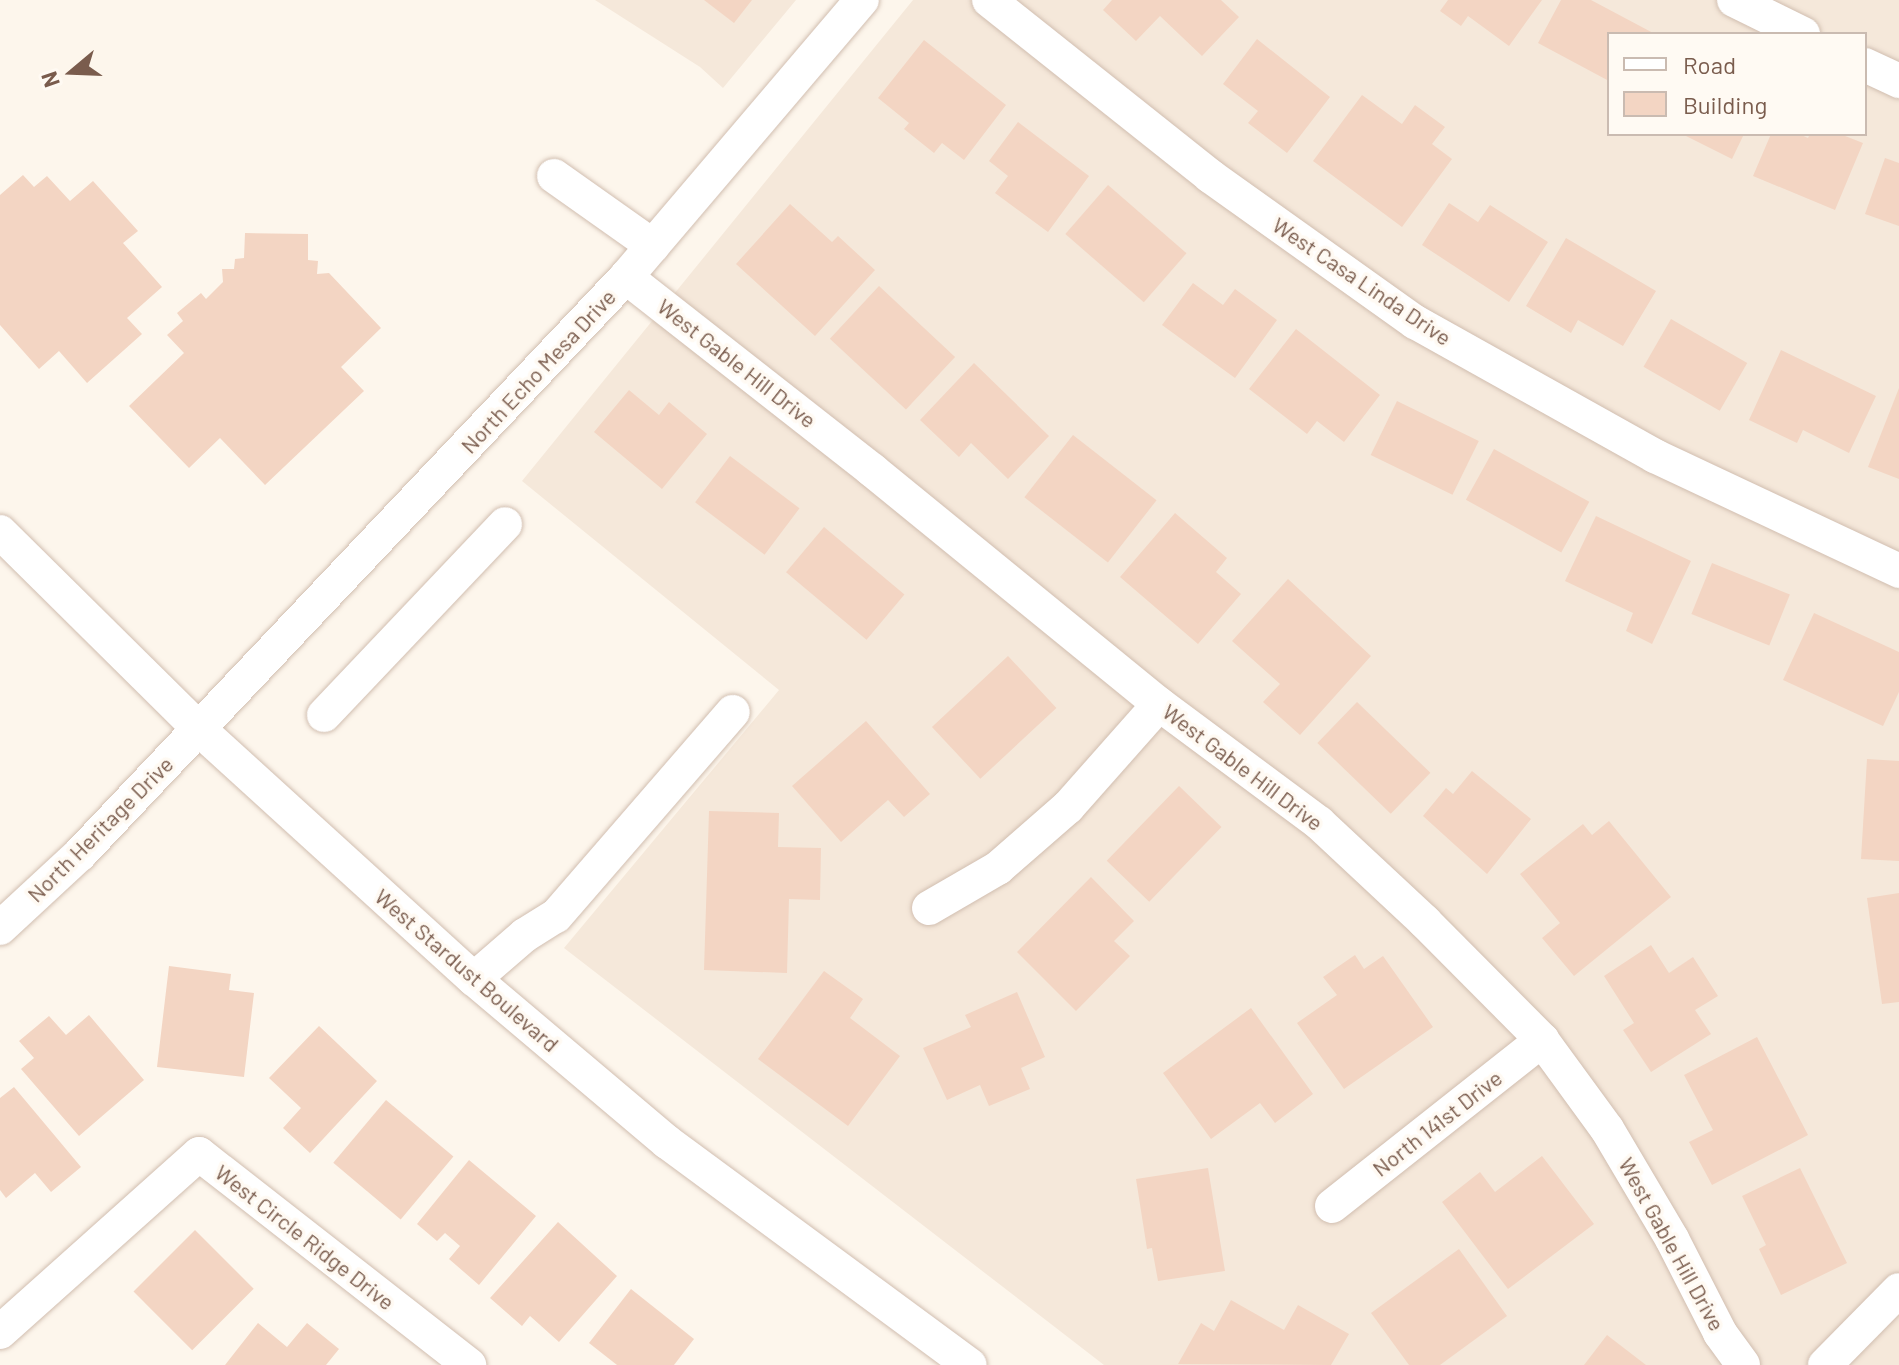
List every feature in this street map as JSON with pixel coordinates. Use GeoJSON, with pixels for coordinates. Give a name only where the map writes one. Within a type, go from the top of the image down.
{"type":"FeatureCollection","features":[{"type":"Feature","properties":{"kind":"street","name":"North Echo Mesa Drive"},"geometry":{"type":"LineString","coordinates":[[199,729],[626,277],[862,0]]}},
{"type":"Feature","properties":{"kind":"street","name":"West Casa Linda Drive"},"geometry":{"type":"LineString","coordinates":[[989,0],[1210,176],[1415,322],[1655,456],[1899,571]]}},
{"type":"Feature","properties":{"kind":"street"},"geometry":{"type":"LineString","coordinates":[[1734,0],[1799,32]]}},
{"type":"Feature","properties":{"kind":"street"},"geometry":{"type":"LineString","coordinates":[[1867,66],[1899,81]]}},
{"type":"Feature","properties":{"kind":"street"},"geometry":{"type":"LineString","coordinates":[[554,176],[653,246]]}},
{"type":"Feature","properties":{"kind":"street","name":"West Gable Hill Drive"},"geometry":{"type":"LineString","coordinates":[[626,277],[872,470],[1159,704],[1319,823],[1425,922],[1542,1040],[1607,1129],[1672,1239],[1720,1333],[1743,1365]]}},
{"type":"Feature","properties":{"kind":"street"},"geometry":{"type":"LineString","coordinates":[[324,715],[505,524]]}},
{"type":"Feature","properties":{"kind":"street","name":"West Stardust Boulevard"},"geometry":{"type":"LineString","coordinates":[[0,532],[199,729],[474,979],[667,1142],[970,1365]]}},
{"type":"Feature","properties":{"kind":"street"},"geometry":{"type":"LineString","coordinates":[[929,908],[998,868],[1068,807],[1159,704]]}},
{"type":"Feature","properties":{"kind":"street"},"geometry":{"type":"LineString","coordinates":[[474,979],[525,935],[556,916],[733,712]]}},
{"type":"Feature","properties":{"kind":"street","name":"North Heritage Drive"},"geometry":{"type":"LineString","coordinates":[[0,928],[80,854],[199,729]]}},
{"type":"Feature","properties":{"kind":"street","name":"North 141st Drive"},"geometry":{"type":"LineString","coordinates":[[1332,1206],[1542,1040]]}},
{"type":"Feature","properties":{"kind":"street","name":"West Circle Ridge Drive"},"geometry":{"type":"LineString","coordinates":[[0,1332],[199,1154],[469,1365]]}},
{"type":"Feature","properties":{"kind":"street"},"geometry":{"type":"LineString","coordinates":[[1825,1365],[1899,1290]]}},
{"type":"Feature","properties":{"kind":"shaded area"},"geometry":{"type":"Polygon","coordinates":[[[595,0],[796,0],[723,88],[700,67],[595,0]]]}},
{"type":"Feature","properties":{"kind":"shaded area"},"geometry":{"type":"Polygon","coordinates":[[[913,0],[1899,0],[1899,1365],[1104,1365],[564,948],[779,690],[522,481],[913,0]]]}},
{"type":"Feature","properties":{"kind":"building"},"geometry":{"type":"Polygon","coordinates":[[[704,0],[752,0],[734,23],[704,0]]]}},
{"type":"Feature","properties":{"kind":"building"},"geometry":{"type":"Polygon","coordinates":[[[1112,0],[1221,0],[1239,17],[1202,56],[1160,16],[1136,41],[1103,10],[1112,0]]]}},
{"type":"Feature","properties":{"kind":"building"},"geometry":{"type":"Polygon","coordinates":[[[1448,0],[1542,0],[1509,46],[1468,16],[1461,26],[1440,11],[1448,0]]]}},
{"type":"Feature","properties":{"kind":"building"},"geometry":{"type":"Polygon","coordinates":[[[1561,0],[1591,0],[1651,32],[1607,32],[1607,80],[1538,43],[1561,0]]]}},
{"type":"Feature","properties":{"kind":"building"},"geometry":{"type":"Polygon","coordinates":[[[1257,39],[1330,97],[1287,153],[1248,123],[1258,111],[1223,84],[1257,39]]]}},
{"type":"Feature","properties":{"kind":"building"},"geometry":{"type":"Polygon","coordinates":[[[924,40],[1006,105],[964,160],[942,143],[934,153],[904,129],[909,123],[878,98],[924,40]]]}},
{"type":"Feature","properties":{"kind":"building"},"geometry":{"type":"Polygon","coordinates":[[[1362,95],[1402,124],[1415,105],[1445,127],[1432,144],[1452,159],[1402,227],[1313,161],[1362,95]]]}},
{"type":"Feature","properties":{"kind":"building"},"geometry":{"type":"Polygon","coordinates":[[[1018,122],[1089,176],[1048,232],[995,193],[1008,176],[989,161],[1018,122]]]}},
{"type":"Feature","properties":{"kind":"building"},"geometry":{"type":"Polygon","coordinates":[[[1686,136],[1743,136],[1732,159],[1686,136]]]}},
{"type":"Feature","properties":{"kind":"building"},"geometry":{"type":"Polygon","coordinates":[[[1770,136],[1845,136],[1863,143],[1835,210],[1753,176],[1770,136]]]}},
{"type":"Feature","properties":{"kind":"building"},"geometry":{"type":"Polygon","coordinates":[[[1885,158],[1899,163],[1899,226],[1865,214],[1885,158]]]}},
{"type":"Feature","properties":{"kind":"building"},"geometry":{"type":"Polygon","coordinates":[[[23,175],[34,187],[47,176],[70,201],[93,181],[138,231],[123,243],[162,287],[127,318],[142,334],[87,383],[59,351],[39,369],[0,325],[0,195],[23,175]]]}},
{"type":"Feature","properties":{"kind":"building"},"geometry":{"type":"Polygon","coordinates":[[[1108,185],[1186,253],[1144,302],[1065,234],[1108,185]]]}},
{"type":"Feature","properties":{"kind":"building"},"geometry":{"type":"Polygon","coordinates":[[[1449,203],[1478,222],[1490,205],[1548,242],[1509,302],[1422,245],[1449,203]]]}},
{"type":"Feature","properties":{"kind":"building"},"geometry":{"type":"Polygon","coordinates":[[[790,204],[832,242],[838,236],[875,270],[815,336],[736,264],[790,204]]]}},
{"type":"Feature","properties":{"kind":"building"},"geometry":{"type":"Polygon","coordinates":[[[245,233],[308,234],[308,260],[318,261],[317,274],[329,273],[381,328],[341,367],[364,391],[265,485],[220,438],[189,468],[129,406],[184,353],[167,335],[183,321],[177,313],[201,293],[206,299],[223,282],[222,269],[234,269],[235,259],[244,258],[245,233]]]}},
{"type":"Feature","properties":{"kind":"building"},"geometry":{"type":"Polygon","coordinates":[[[1566,238],[1656,291],[1623,346],[1578,320],[1571,333],[1526,306],[1566,238]]]}},
{"type":"Feature","properties":{"kind":"building"},"geometry":{"type":"Polygon","coordinates":[[[1193,283],[1223,305],[1235,289],[1277,320],[1235,378],[1162,325],[1193,283]]]}},
{"type":"Feature","properties":{"kind":"building"},"geometry":{"type":"Polygon","coordinates":[[[879,286],[955,357],[906,410],[830,339],[879,286]]]}},
{"type":"Feature","properties":{"kind":"building"},"geometry":{"type":"Polygon","coordinates":[[[1671,319],[1747,363],[1720,411],[1644,367],[1671,319]]]}},
{"type":"Feature","properties":{"kind":"building"},"geometry":{"type":"Polygon","coordinates":[[[1296,329],[1380,395],[1344,442],[1317,421],[1307,434],[1249,389],[1296,329]]]}},
{"type":"Feature","properties":{"kind":"building"},"geometry":{"type":"Polygon","coordinates":[[[1781,350],[1876,396],[1849,453],[1803,430],[1797,443],[1749,420],[1781,350]]]}},
{"type":"Feature","properties":{"kind":"building"},"geometry":{"type":"Polygon","coordinates":[[[974,363],[1049,436],[1008,479],[971,443],[959,457],[920,420],[974,363]]]}},
{"type":"Feature","properties":{"kind":"building"},"geometry":{"type":"Polygon","coordinates":[[[1899,388],[1899,479],[1868,467],[1899,388]]]}},
{"type":"Feature","properties":{"kind":"building"},"geometry":{"type":"Polygon","coordinates":[[[629,390],[659,415],[669,402],[707,434],[662,489],[594,432],[629,390]]]}},
{"type":"Feature","properties":{"kind":"building"},"geometry":{"type":"Polygon","coordinates":[[[1397,401],[1479,441],[1452,495],[1371,455],[1397,401]]]}},
{"type":"Feature","properties":{"kind":"building"},"geometry":{"type":"Polygon","coordinates":[[[1073,435],[1157,500],[1108,563],[1024,497],[1073,435]]]}},
{"type":"Feature","properties":{"kind":"building"},"geometry":{"type":"Polygon","coordinates":[[[1494,449],[1589,502],[1561,553],[1466,500],[1494,449]]]}},
{"type":"Feature","properties":{"kind":"building"},"geometry":{"type":"Polygon","coordinates":[[[730,456],[799,508],[765,555],[695,502],[730,456]]]}},
{"type":"Feature","properties":{"kind":"building"},"geometry":{"type":"Polygon","coordinates":[[[1175,513],[1227,558],[1216,572],[1241,594],[1198,644],[1120,577],[1175,513]]]}},
{"type":"Feature","properties":{"kind":"building"},"geometry":{"type":"Polygon","coordinates":[[[1596,516],[1691,561],[1652,644],[1626,631],[1633,613],[1565,581],[1596,516]]]}},
{"type":"Feature","properties":{"kind":"building"},"geometry":{"type":"Polygon","coordinates":[[[824,527],[904,594],[867,640],[786,572],[824,527]]]}},
{"type":"Feature","properties":{"kind":"building"},"geometry":{"type":"Polygon","coordinates":[[[1712,563],[1790,594],[1769,645],[1691,614],[1712,563]]]}},
{"type":"Feature","properties":{"kind":"building"},"geometry":{"type":"Polygon","coordinates":[[[1288,579],[1371,656],[1300,735],[1263,702],[1280,684],[1232,641],[1288,579]]]}},
{"type":"Feature","properties":{"kind":"building"},"geometry":{"type":"Polygon","coordinates":[[[1814,613],[1899,652],[1899,692],[1883,726],[1783,680],[1814,613]]]}},
{"type":"Feature","properties":{"kind":"building"},"geometry":{"type":"Polygon","coordinates":[[[1008,656],[1056,708],[980,779],[932,727],[1008,656]]]}},
{"type":"Feature","properties":{"kind":"building"},"geometry":{"type":"Polygon","coordinates":[[[1357,702],[1430,773],[1391,814],[1317,743],[1357,702]]]}},
{"type":"Feature","properties":{"kind":"building"},"geometry":{"type":"Polygon","coordinates":[[[866,721],[930,794],[904,817],[888,800],[841,842],[792,786],[866,721]]]}},
{"type":"Feature","properties":{"kind":"building"},"geometry":{"type":"Polygon","coordinates":[[[1867,759],[1899,761],[1899,861],[1861,859],[1867,759]]]}},
{"type":"Feature","properties":{"kind":"building"},"geometry":{"type":"Polygon","coordinates":[[[1472,771],[1531,819],[1487,874],[1423,816],[1446,788],[1453,794],[1472,771]]]}},
{"type":"Feature","properties":{"kind":"building"},"geometry":{"type":"Polygon","coordinates":[[[1179,786],[1221,827],[1149,902],[1107,861],[1179,786]]]}},
{"type":"Feature","properties":{"kind":"building"},"geometry":{"type":"Polygon","coordinates":[[[709,811],[779,813],[778,847],[821,848],[820,900],[789,899],[787,973],[704,970],[709,811]]]}},
{"type":"Feature","properties":{"kind":"building"},"geometry":{"type":"Polygon","coordinates":[[[1609,821],[1671,897],[1574,976],[1542,938],[1560,923],[1520,874],[1583,824],[1592,835],[1609,821]]]}},
{"type":"Feature","properties":{"kind":"building"},"geometry":{"type":"Polygon","coordinates":[[[1091,877],[1134,921],[1114,941],[1130,956],[1076,1011],[1017,952],[1091,877]]]}},
{"type":"Feature","properties":{"kind":"building"},"geometry":{"type":"Polygon","coordinates":[[[1899,893],[1899,1002],[1882,1004],[1867,898],[1899,893]]]}},
{"type":"Feature","properties":{"kind":"building"},"geometry":{"type":"Polygon","coordinates":[[[1651,945],[1669,973],[1693,957],[1718,996],[1695,1010],[1711,1034],[1651,1072],[1623,1030],[1634,1023],[1604,976],[1651,945]]]}},
{"type":"Feature","properties":{"kind":"building"},"geometry":{"type":"Polygon","coordinates":[[[1355,955],[1364,969],[1383,956],[1433,1027],[1344,1089],[1297,1023],[1337,995],[1323,977],[1355,955]]]}},
{"type":"Feature","properties":{"kind":"building"},"geometry":{"type":"Polygon","coordinates":[[[169,966],[231,974],[229,990],[254,993],[244,1077],[157,1067],[169,966]]]}},
{"type":"Feature","properties":{"kind":"building"},"geometry":{"type":"Polygon","coordinates":[[[824,971],[863,999],[850,1018],[900,1056],[848,1126],[758,1059],[824,971]]]}},
{"type":"Feature","properties":{"kind":"building"},"geometry":{"type":"Polygon","coordinates":[[[1017,992],[1045,1057],[1021,1068],[1030,1089],[989,1106],[980,1085],[947,1100],[923,1048],[971,1027],[965,1015],[1017,992]]]}},
{"type":"Feature","properties":{"kind":"building"},"geometry":{"type":"Polygon","coordinates":[[[1251,1008],[1313,1094],[1275,1123],[1260,1103],[1211,1139],[1163,1073],[1251,1008]]]}},
{"type":"Feature","properties":{"kind":"building"},"geometry":{"type":"Polygon","coordinates":[[[89,1015],[144,1080],[79,1136],[21,1069],[34,1058],[19,1041],[49,1016],[66,1035],[89,1015]]]}},
{"type":"Feature","properties":{"kind":"building"},"geometry":{"type":"Polygon","coordinates":[[[319,1026],[377,1081],[310,1153],[283,1128],[301,1108],[269,1078],[319,1026]]]}},
{"type":"Feature","properties":{"kind":"building"},"geometry":{"type":"Polygon","coordinates":[[[1757,1037],[1808,1135],[1712,1185],[1689,1142],[1713,1130],[1684,1075],[1757,1037]]]}},
{"type":"Feature","properties":{"kind":"building"},"geometry":{"type":"Polygon","coordinates":[[[14,1087],[81,1167],[51,1192],[35,1173],[6,1198],[0,1190],[0,1098],[14,1087]]]}},
{"type":"Feature","properties":{"kind":"building"},"geometry":{"type":"Polygon","coordinates":[[[386,1100],[453,1157],[401,1219],[333,1163],[386,1100]]]}},
{"type":"Feature","properties":{"kind":"building"},"geometry":{"type":"Polygon","coordinates":[[[1542,1156],[1594,1224],[1508,1289],[1442,1202],[1480,1172],[1495,1192],[1542,1156]]]}},
{"type":"Feature","properties":{"kind":"building"},"geometry":{"type":"Polygon","coordinates":[[[469,1160],[536,1216],[479,1285],[449,1259],[460,1246],[445,1233],[437,1241],[417,1224],[469,1160]]]}},
{"type":"Feature","properties":{"kind":"building"},"geometry":{"type":"Polygon","coordinates":[[[1208,1168],[1225,1271],[1158,1281],[1152,1248],[1147,1249],[1136,1179],[1208,1168]]]}},
{"type":"Feature","properties":{"kind":"building"},"geometry":{"type":"Polygon","coordinates":[[[1800,1168],[1847,1263],[1781,1295],[1759,1249],[1766,1245],[1742,1196],[1800,1168]]]}},
{"type":"Feature","properties":{"kind":"building"},"geometry":{"type":"Polygon","coordinates":[[[558,1222],[617,1276],[559,1342],[530,1316],[522,1326],[490,1298],[558,1222]]]}},
{"type":"Feature","properties":{"kind":"building"},"geometry":{"type":"Polygon","coordinates":[[[195,1230],[254,1289],[192,1350],[133,1292],[195,1230]]]}},
{"type":"Feature","properties":{"kind":"building"},"geometry":{"type":"Polygon","coordinates":[[[1459,1249],[1507,1316],[1440,1365],[1409,1365],[1371,1313],[1459,1249]]]}},
{"type":"Feature","properties":{"kind":"building"},"geometry":{"type":"Polygon","coordinates":[[[631,1289],[694,1339],[674,1365],[617,1365],[589,1343],[631,1289]]]}},
{"type":"Feature","properties":{"kind":"building"},"geometry":{"type":"Polygon","coordinates":[[[1231,1300],[1284,1330],[1298,1305],[1349,1334],[1331,1365],[1178,1364],[1201,1323],[1214,1331],[1231,1300]]]}},
{"type":"Feature","properties":{"kind":"building"},"geometry":{"type":"Polygon","coordinates":[[[258,1323],[287,1347],[307,1323],[339,1349],[326,1365],[225,1365],[258,1323]]]}},
{"type":"Feature","properties":{"kind":"building"},"geometry":{"type":"Polygon","coordinates":[[[1607,1335],[1646,1365],[1584,1365],[1607,1335]]]}}]}
